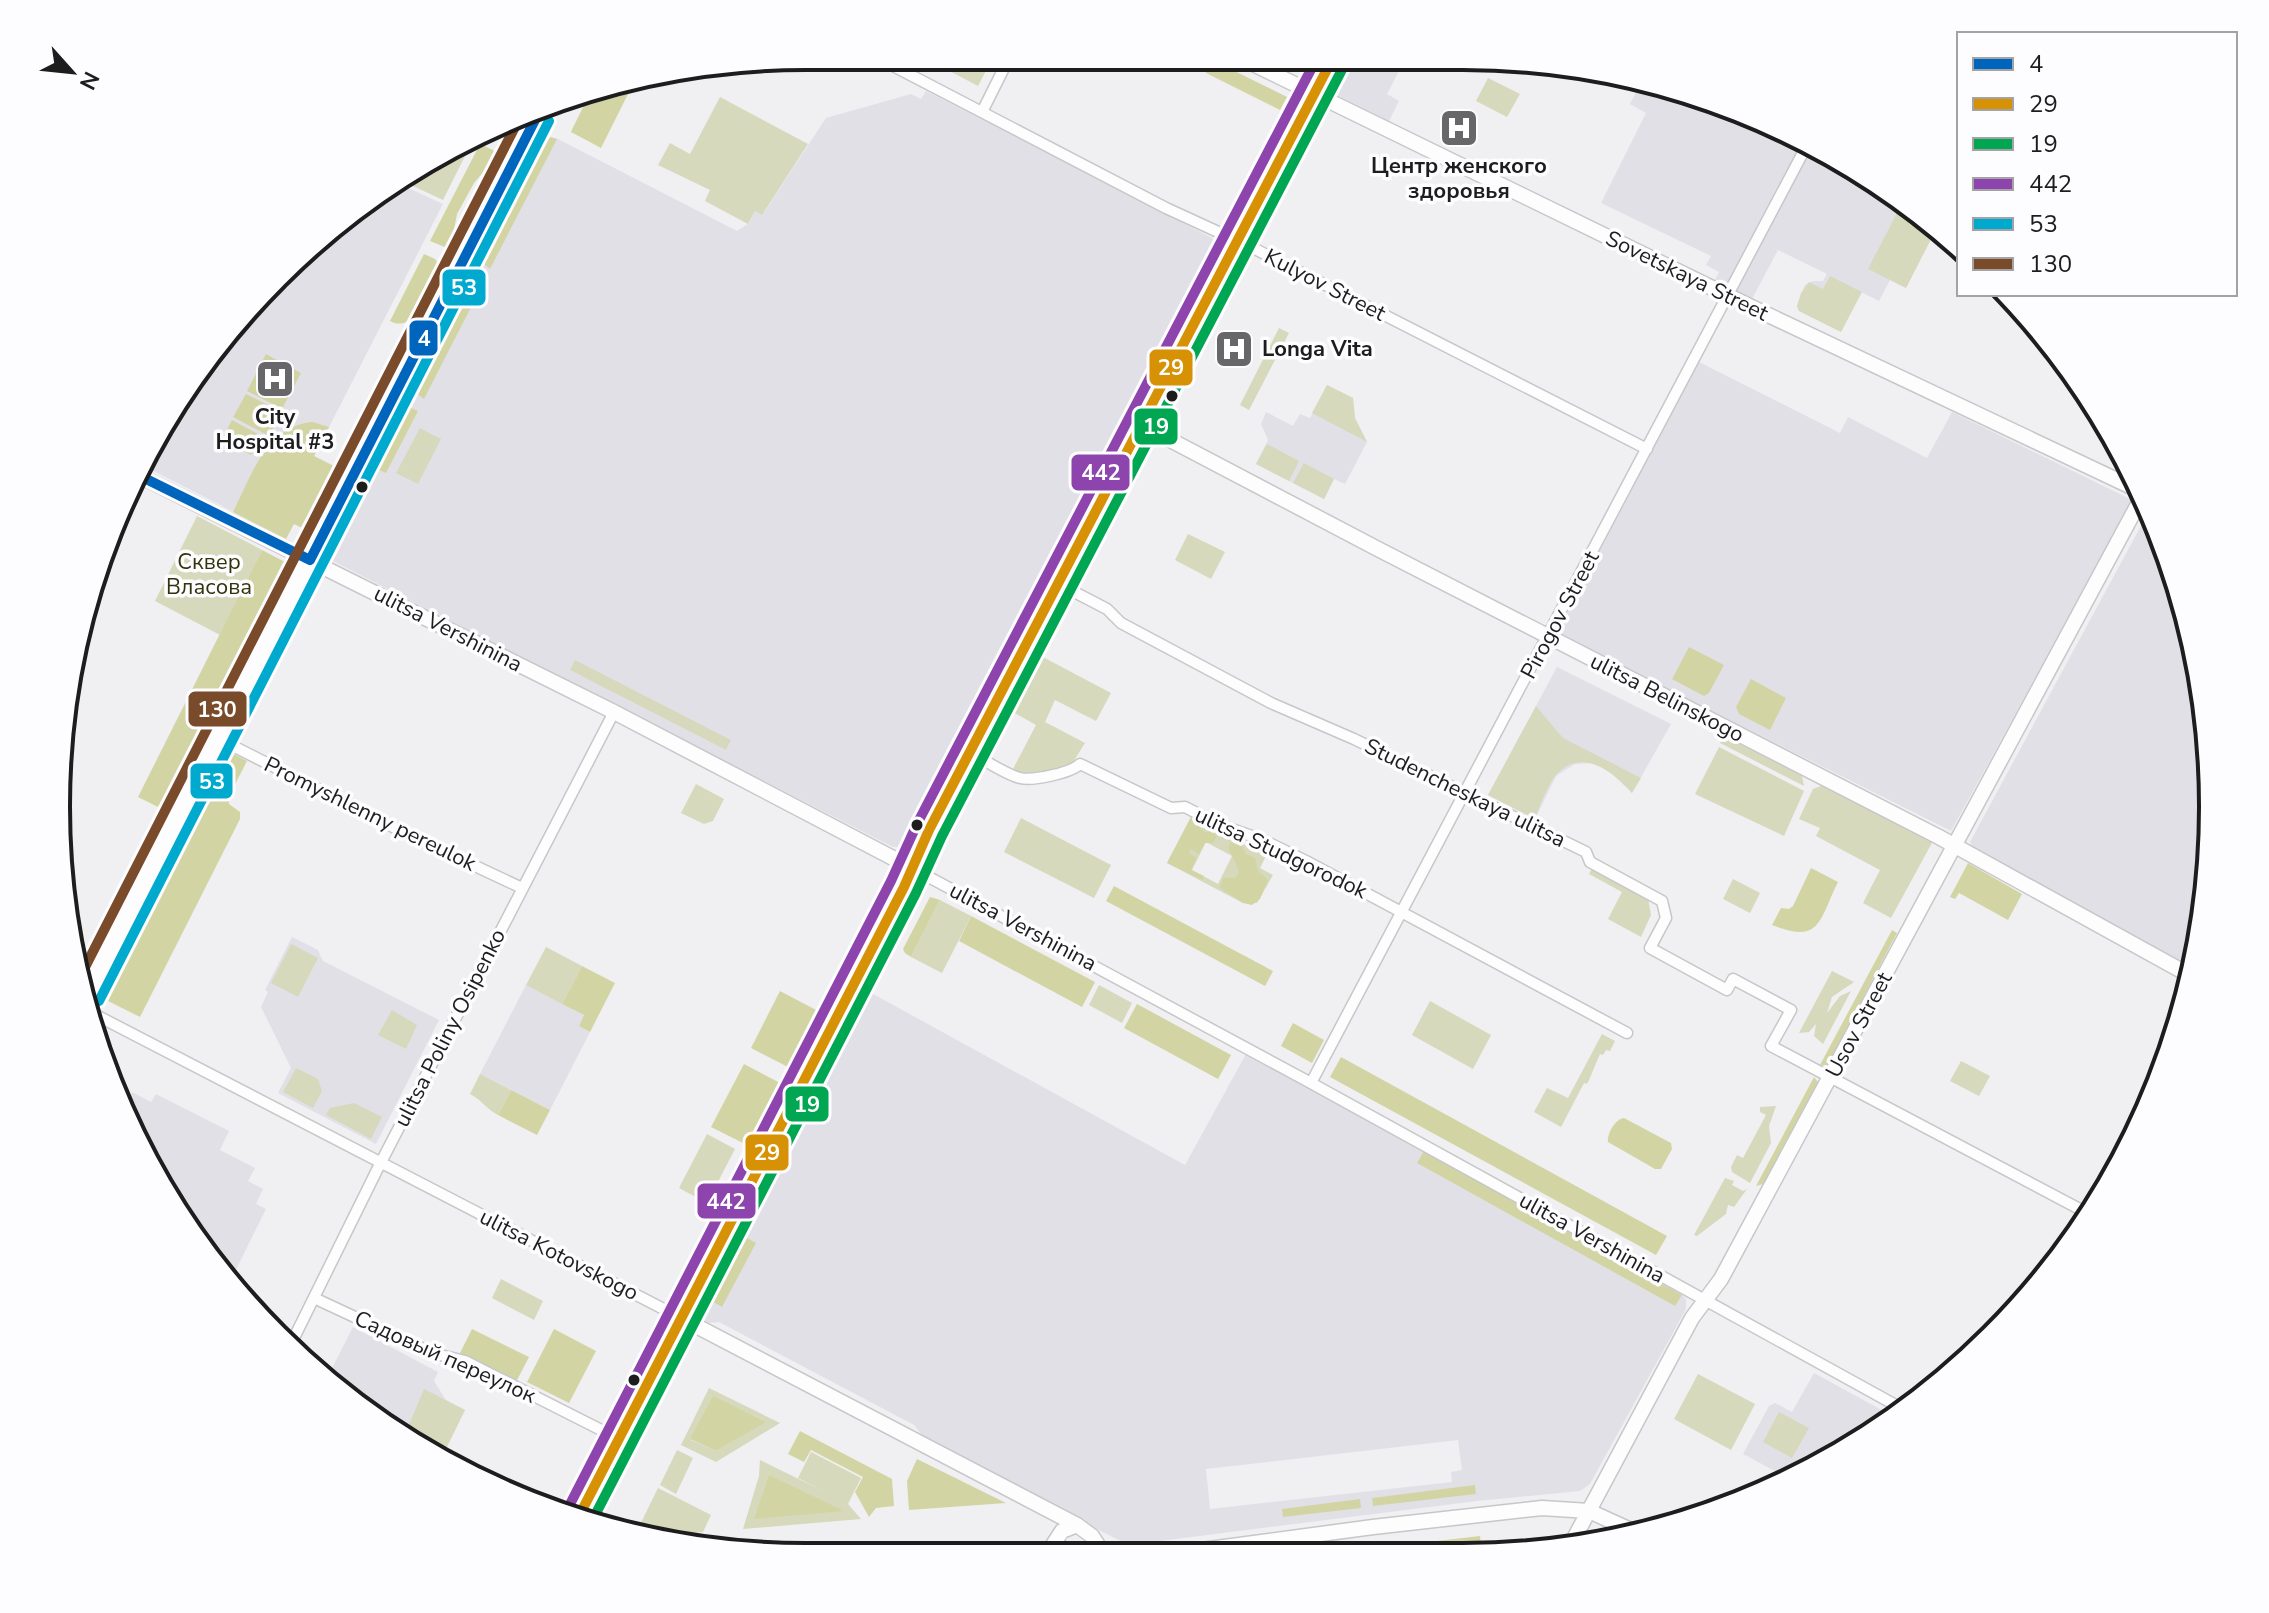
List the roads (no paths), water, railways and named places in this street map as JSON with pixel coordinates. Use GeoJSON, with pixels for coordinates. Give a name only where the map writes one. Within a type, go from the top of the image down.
{"type":"FeatureCollection","features":[{"type":"Feature","properties":{"kind":"main road"},"geometry":{"type":"LineString","coordinates":[[92,985],[533,123]]}},
{"type":"Feature","properties":{"kind":"street","name":"Kulyov Street"},"geometry":{"type":"LineString","coordinates":[[901,70],[1166,208],[1647,449]]}},
{"type":"Feature","properties":{"kind":"street"},"geometry":{"type":"LineString","coordinates":[[982,112],[1003,70]]}},
{"type":"Feature","properties":{"kind":"street","name":"Sovetskaya Street"},"geometry":{"type":"LineString","coordinates":[[1265,70],[1727,295],[2124,483]]}},
{"type":"Feature","properties":{"kind":"street"},"geometry":{"type":"LineString","coordinates":[[583,1508],[1057,583],[1327,70]]}},
{"type":"Feature","properties":{"kind":"street","name":"Pirogov Street"},"geometry":{"type":"LineString","coordinates":[[1311,1083],[1802,154]]}},
{"type":"Feature","properties":{"kind":"street","name":"ulitsa Belinskogo"},"geometry":{"type":"LineString","coordinates":[[1140,424],[1956,847],[2180,970]]}},
{"type":"Feature","properties":{"kind":"street","name":"ulitsa Vershinina"},"geometry":{"type":"LineString","coordinates":[[147,479],[614,712],[912,868],[1311,1083],[1893,1404]]}},
{"type":"Feature","properties":{"kind":"street","name":"Usov Street"},"geometry":{"type":"LineString","coordinates":[[1577,1534],[1692,1318],[1719,1284],[1831,1079],[2136,509]]}},
{"type":"Feature","properties":{"kind":"street","name":"Studencheskaya ulitsa"},"geometry":{"type":"LineString","coordinates":[[1057,583],[1107,609],[1121,623],[1271,703],[1348,736],[1586,852],[1590,862],[1662,901],[1666,918],[1650,948],[1727,990],[1733,979],[1791,1010],[1771,1046],[2079,1209]]}},
{"type":"Feature","properties":{"kind":"street","name":"ulitsa Poliny Osipenko"},"geometry":{"type":"LineString","coordinates":[[295,1336],[614,712]]}},
{"type":"Feature","properties":{"kind":"street","name":"Promyshlenny pereulok"},"geometry":{"type":"LineString","coordinates":[[219,739],[522,888]]}},
{"type":"Feature","properties":{"kind":"street","name":"ulitsa Studgorodok"},"geometry":{"type":"LineString","coordinates":[[970,752],[1021,778],[1053,775],[1075,769],[1080,764],[1171,808],[1185,807],[1218,824],[1263,840],[1627,1033]]}},
{"type":"Feature","properties":{"kind":"street","name":"ulitsa Kotovskogo"},"geometry":{"type":"LineString","coordinates":[[101,1018],[1077,1525],[1097,1543]]}},
{"type":"Feature","properties":{"kind":"street","name":"Садовый переулок"},"geometry":{"type":"LineString","coordinates":[[314,1298],[432,1353],[465,1361],[619,1439]]}},
{"type":"Feature","properties":{"kind":"street"},"geometry":{"type":"LineString","coordinates":[[1260,1543],[1542,1508],[1589,1511],[1621,1526]]}},
{"type":"Feature","properties":{"kind":"street"},"geometry":{"type":"LineString","coordinates":[[1054,1543],[1062,1531],[1077,1525]]}},
{"type":"Feature","properties":{"kind":"place","name":"Центр женского здоровья"},"geometry":{"type":"Point","coordinates":[1459,128]}},
{"type":"Feature","properties":{"kind":"place","name":"Longa Vita"},"geometry":{"type":"Point","coordinates":[1234,349]}},
{"type":"Feature","properties":{"kind":"place","name":"City Hospital #3"},"geometry":{"type":"Point","coordinates":[275,379]}},
{"type":"Feature","properties":{"kind":"park label","name":"Сквер Власова"},"geometry":{"type":"Point","coordinates":[209,574]}}]}
